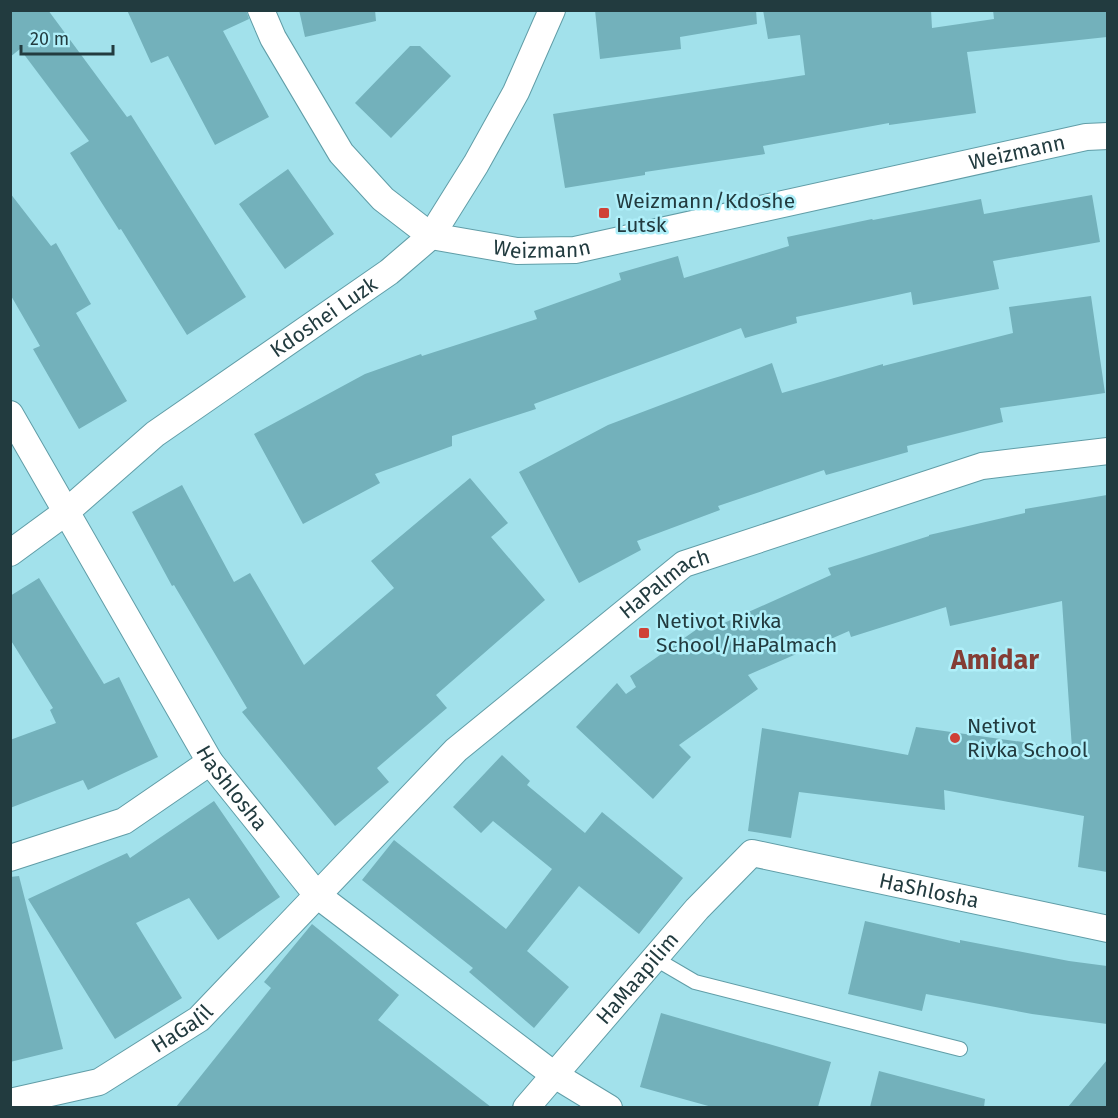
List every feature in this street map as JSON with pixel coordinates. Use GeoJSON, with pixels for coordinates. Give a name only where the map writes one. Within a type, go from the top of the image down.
{"type":"FeatureCollection","features":[{"type":"Feature","properties":{"kind":"street","name":"Weizmann"},"geometry":{"type":"LineString","coordinates":[[261,10],[273,38],[341,153],[383,199],[431,236],[517,251],[575,250],[1086,137],[1107,136]]}},
{"type":"Feature","properties":{"kind":"street","name":"Kdoshei Luzk"},"geometry":{"type":"LineString","coordinates":[[10,553],[66,512],[155,434],[389,272],[431,236],[476,164],[516,92],[552,10]]}},
{"type":"Feature","properties":{"kind":"street","name":"HaShlosha"},"geometry":{"type":"LineString","coordinates":[[10,414],[210,762],[317,895],[553,1074],[609,1107]]}},
{"type":"Feature","properties":{"kind":"street","name":"HaPalmach"},"geometry":{"type":"LineString","coordinates":[[317,895],[456,750],[684,564],[982,466],[1107,451]]}},
{"type":"Feature","properties":{"kind":"street"},"geometry":{"type":"LineString","coordinates":[[10,858],[124,821],[210,762]]}},
{"type":"Feature","properties":{"kind":"street","name":"HaShlosha"},"geometry":{"type":"LineString","coordinates":[[752,853],[1107,929]]}},
{"type":"Feature","properties":{"kind":"street","name":"HaMaapilim"},"geometry":{"type":"LineString","coordinates":[[526,1107],[697,909],[752,853]]}},
{"type":"Feature","properties":{"kind":"street","name":"HaGalil"},"geometry":{"type":"LineString","coordinates":[[10,1102],[99,1082],[199,1019],[317,895]]}},
{"type":"Feature","properties":{"kind":"lane"},"geometry":{"type":"LineString","coordinates":[[654,958],[695,982],[960,1049]]}},
{"type":"Feature","properties":{"kind":"building"},"geometry":{"type":"Polygon","coordinates":[[[10,10],[48,10],[127,117],[131,115],[246,297],[187,335],[121,229],[119,230],[70,153],[89,141],[20,49],[10,57],[10,10]]]}},
{"type":"Feature","properties":{"kind":"building"},"geometry":{"type":"Polygon","coordinates":[[[127,10],[246,10],[249,19],[223,31],[269,117],[215,145],[168,56],[151,63],[127,10]]]}},
{"type":"Feature","properties":{"kind":"building"},"geometry":{"type":"Polygon","coordinates":[[[299,10],[375,10],[376,21],[305,37],[299,10]]]}},
{"type":"Feature","properties":{"kind":"building"},"geometry":{"type":"Polygon","coordinates":[[[595,10],[756,10],[757,24],[680,37],[681,49],[600,59],[595,10]]]}},
{"type":"Feature","properties":{"kind":"building"},"geometry":{"type":"Polygon","coordinates":[[[763,10],[931,10],[932,28],[994,19],[993,10],[1107,10],[1107,37],[967,52],[976,113],[889,125],[889,123],[763,146],[765,154],[645,172],[645,175],[565,188],[553,114],[805,75],[800,35],[768,39],[763,10]]]}},
{"type":"Feature","properties":{"kind":"building"},"geometry":{"type":"Polygon","coordinates":[[[410,46],[420,46],[451,76],[391,138],[355,103],[410,46]]]}},
{"type":"Feature","properties":{"kind":"building"},"geometry":{"type":"Polygon","coordinates":[[[288,169],[334,234],[285,269],[239,204],[288,169]]]}},
{"type":"Feature","properties":{"kind":"building"},"geometry":{"type":"Polygon","coordinates":[[[10,193],[51,246],[56,243],[91,304],[76,313],[127,401],[79,429],[33,349],[40,346],[10,294],[10,193]]]}},
{"type":"Feature","properties":{"kind":"building"},"geometry":{"type":"Polygon","coordinates":[[[1092,195],[1100,242],[993,261],[999,289],[913,305],[911,292],[796,317],[797,323],[745,338],[741,328],[534,404],[536,409],[452,436],[452,446],[375,474],[380,483],[303,524],[254,434],[365,374],[421,354],[422,356],[537,319],[534,311],[621,280],[619,273],[678,256],[684,278],[789,246],[787,237],[872,219],[981,199],[984,214],[1092,195]]]}},
{"type":"Feature","properties":{"kind":"building"},"geometry":{"type":"Polygon","coordinates":[[[1091,296],[1105,393],[1000,408],[1003,422],[907,446],[908,452],[826,475],[824,470],[718,506],[720,510],[637,541],[641,550],[579,583],[519,472],[608,425],[772,363],[782,393],[883,364],[883,366],[1013,333],[1009,307],[1091,296]]]}},
{"type":"Feature","properties":{"kind":"building"},"geometry":{"type":"Polygon","coordinates":[[[470,478],[508,523],[491,537],[545,600],[436,695],[447,708],[377,768],[389,782],[335,826],[242,712],[247,708],[174,585],[172,586],[132,512],[182,485],[234,582],[250,573],[304,665],[394,588],[371,561],[470,478]]]}},
{"type":"Feature","properties":{"kind":"building"},"geometry":{"type":"Polygon","coordinates":[[[1107,495],[1107,872],[1078,867],[1084,816],[944,790],[945,810],[799,792],[791,838],[748,831],[762,728],[908,755],[916,727],[1072,749],[1062,601],[950,626],[946,607],[851,637],[849,631],[748,675],[758,689],[679,745],[691,757],[653,799],[576,727],[617,683],[626,694],[636,687],[630,676],[710,620],[715,627],[831,575],[828,568],[929,535],[1025,513],[1025,509],[1107,495]]]}},
{"type":"Feature","properties":{"kind":"building"},"geometry":{"type":"Polygon","coordinates":[[[39,578],[104,684],[119,677],[158,757],[88,790],[83,780],[10,808],[10,740],[56,723],[50,710],[53,708],[10,639],[10,596],[39,578]]]}},
{"type":"Feature","properties":{"kind":"building"},"geometry":{"type":"Polygon","coordinates":[[[502,755],[530,781],[527,785],[585,833],[602,812],[683,878],[639,934],[579,886],[527,951],[569,987],[534,1028],[469,972],[473,968],[362,880],[394,840],[506,929],[552,869],[493,821],[481,833],[453,807],[502,755]]]}},
{"type":"Feature","properties":{"kind":"building"},"geometry":{"type":"Polygon","coordinates":[[[214,801],[280,897],[218,940],[189,898],[136,923],[182,998],[115,1039],[28,899],[127,853],[130,858],[214,801]]]}},
{"type":"Feature","properties":{"kind":"building"},"geometry":{"type":"Polygon","coordinates":[[[19,876],[63,1049],[10,1062],[10,877],[19,876]]]}},
{"type":"Feature","properties":{"kind":"building"},"geometry":{"type":"Polygon","coordinates":[[[865,921],[960,943],[960,940],[1107,966],[1107,1024],[1032,1014],[926,994],[922,1011],[848,994],[865,921]]]}},
{"type":"Feature","properties":{"kind":"building"},"geometry":{"type":"Polygon","coordinates":[[[312,924],[399,995],[378,1020],[491,1107],[176,1107],[271,988],[264,982],[312,924]]]}},
{"type":"Feature","properties":{"kind":"building"},"geometry":{"type":"Polygon","coordinates":[[[661,1013],[831,1062],[818,1107],[712,1107],[640,1087],[661,1013]]]}},
{"type":"Feature","properties":{"kind":"building"},"geometry":{"type":"Polygon","coordinates":[[[1107,1060],[1107,1107],[1068,1107],[1107,1060]]]}},
{"type":"Feature","properties":{"kind":"building"},"geometry":{"type":"Polygon","coordinates":[[[879,1071],[985,1099],[984,1107],[870,1107],[879,1071]]]}},
{"type":"Feature","properties":{"kind":"place","name":"Weizmann/Kdoshe Lutsk"},"geometry":{"type":"Point","coordinates":[604,213]}},
{"type":"Feature","properties":{"kind":"place","name":"Netivot Rivka School/HaPalmach"},"geometry":{"type":"Point","coordinates":[644,633]}},
{"type":"Feature","properties":{"kind":"place","name":"Netivot Rivka School"},"geometry":{"type":"Point","coordinates":[955,738]}},
{"type":"Feature","properties":{"kind":"district","name":"Amidar"},"geometry":{"type":"Point","coordinates":[995,660]}}]}
